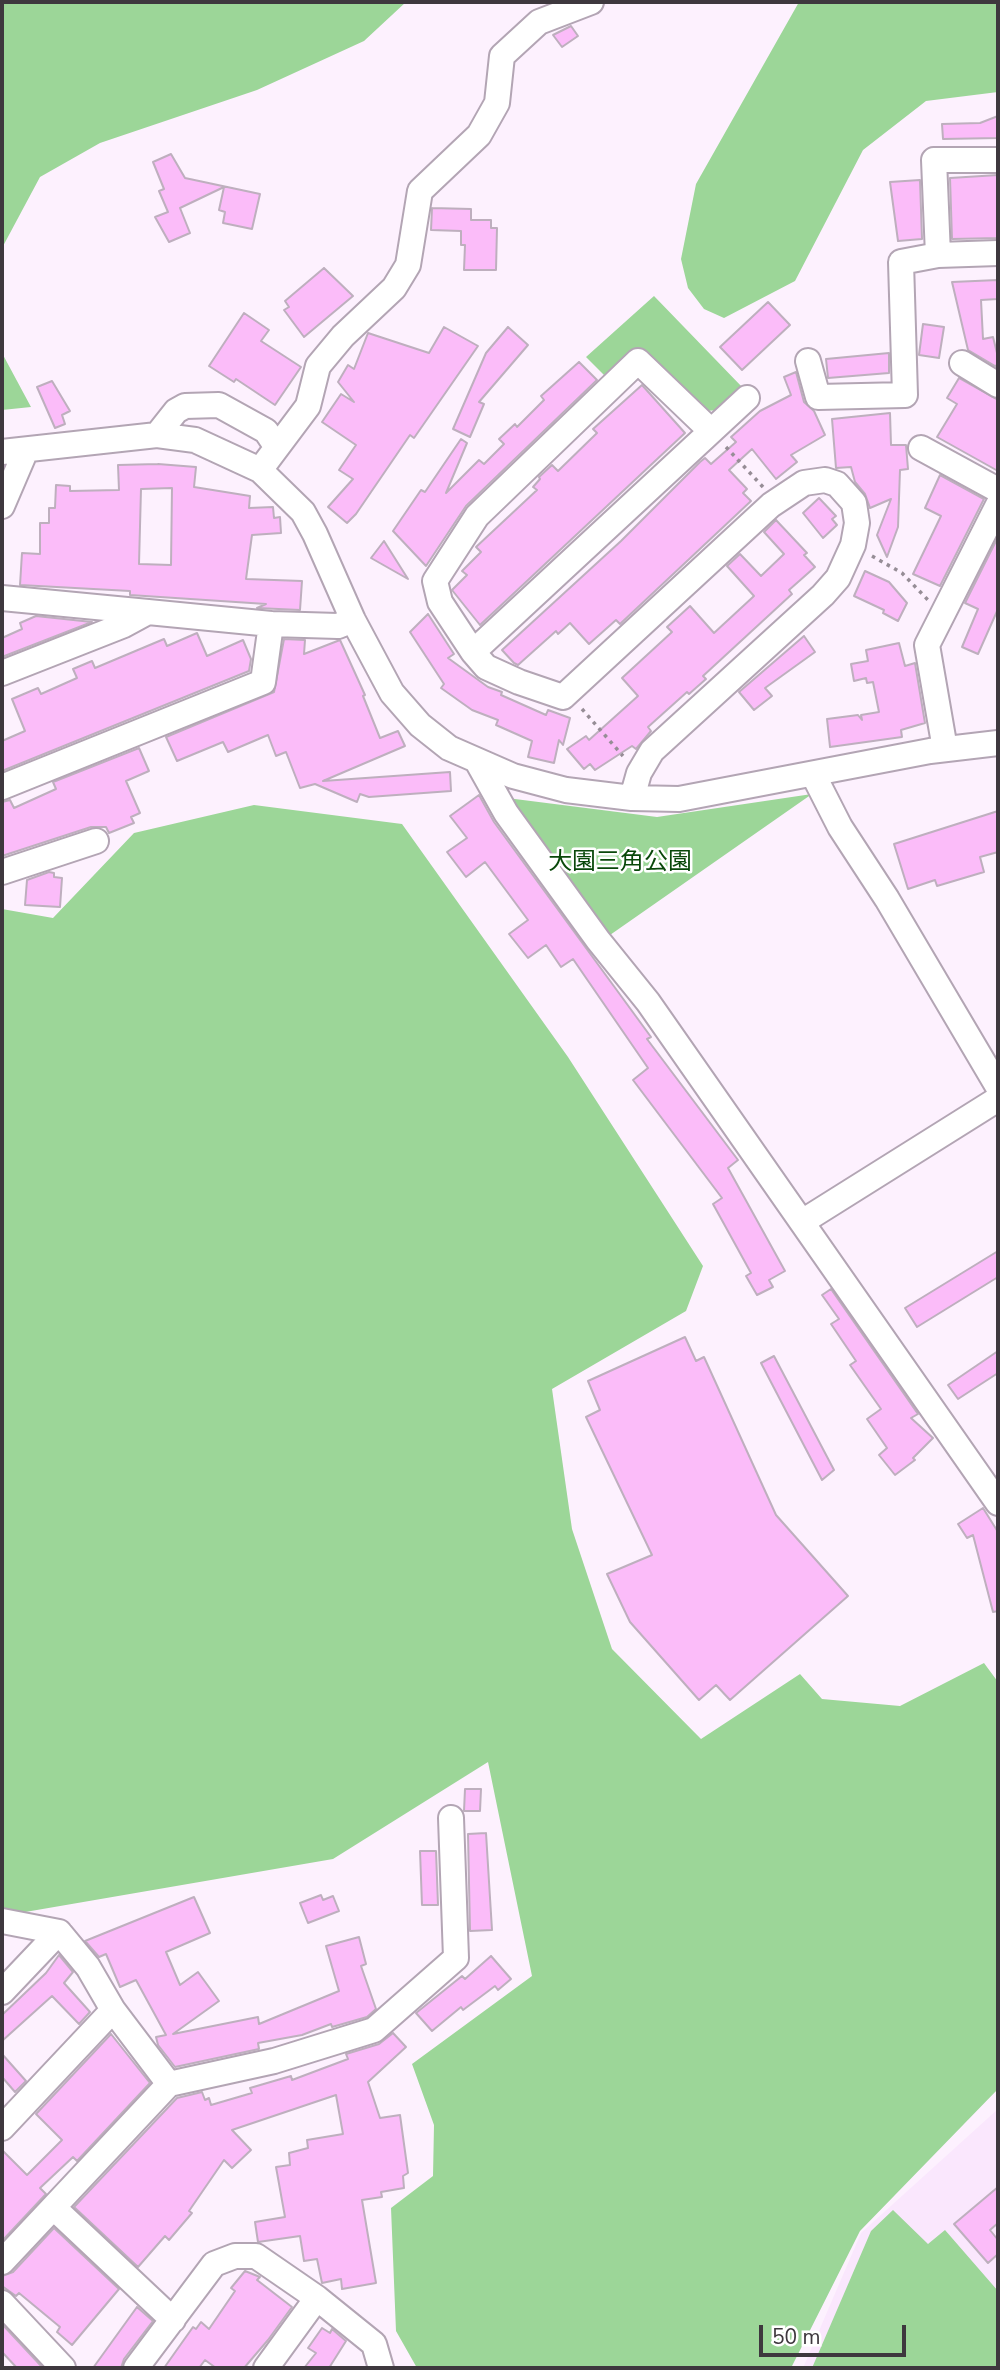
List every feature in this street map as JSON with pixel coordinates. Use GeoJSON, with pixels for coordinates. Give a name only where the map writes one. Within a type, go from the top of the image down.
{"type":"FeatureCollection","features":[{"type":"Feature","properties":{"kind":"street"},"geometry":{"type":"LineString","coordinates":[[260,470],[308,406],[318,366],[343,336],[394,288],[408,265],[420,191],[479,135],[497,103],[502,56],[539,22],[591,2]]}},
{"type":"Feature","properties":{"kind":"street"},"geometry":{"type":"LineString","coordinates":[[938,255],[934,160],[998,160]]}},
{"type":"Feature","properties":{"kind":"street"},"geometry":{"type":"LineString","coordinates":[[808,361],[818,397],[905,395],[901,262],[938,255],[998,253]]}},
{"type":"Feature","properties":{"kind":"street"},"geometry":{"type":"LineString","coordinates":[[632,798],[639,773],[652,751],[823,595],[838,578],[853,545],[857,523],[854,503],[837,484],[813,480],[777,501],[563,697],[486,667],[473,653],[440,602],[435,581],[477,516],[638,361],[711,430]]}},
{"type":"Feature","properties":{"kind":"street"},"geometry":{"type":"LineString","coordinates":[[962,363],[998,385]]}},
{"type":"Feature","properties":{"kind":"street"},"geometry":{"type":"LineString","coordinates":[[473,653],[747,398]]}},
{"type":"Feature","properties":{"kind":"street"},"geometry":{"type":"LineString","coordinates":[[157,435],[176,411],[185,405],[219,405],[265,431],[276,446]]}},
{"type":"Feature","properties":{"kind":"street"},"geometry":{"type":"LineString","coordinates":[[2,506],[14,451],[92,440],[157,435],[195,440],[260,470],[303,512],[333,569],[353,620],[393,694],[421,725],[449,748],[478,763],[566,790],[632,798],[679,799],[945,749],[998,743]]}},
{"type":"Feature","properties":{"kind":"street"},"geometry":{"type":"LineString","coordinates":[[921,448],[998,490]]}},
{"type":"Feature","properties":{"kind":"street"},"geometry":{"type":"LineString","coordinates":[[945,749],[927,645],[998,505]]}},
{"type":"Feature","properties":{"kind":"street"},"geometry":{"type":"LineString","coordinates":[[2,598],[271,624],[338,626],[353,620]]}},
{"type":"Feature","properties":{"kind":"street"},"geometry":{"type":"LineString","coordinates":[[2,673],[124,625],[148,612]]}},
{"type":"Feature","properties":{"kind":"street"},"geometry":{"type":"LineString","coordinates":[[2,787],[263,682],[271,624]]}},
{"type":"Feature","properties":{"kind":"street"},"geometry":{"type":"LineString","coordinates":[[478,763],[506,813],[598,940],[648,1002],[998,1503]]}},
{"type":"Feature","properties":{"kind":"street"},"geometry":{"type":"LineString","coordinates":[[813,774],[840,827],[887,899],[998,1087]]}},
{"type":"Feature","properties":{"kind":"street"},"geometry":{"type":"LineString","coordinates":[[2,872],[96,841]]}},
{"type":"Feature","properties":{"kind":"street"},"geometry":{"type":"LineString","coordinates":[[802,1222],[998,1099]]}},
{"type":"Feature","properties":{"kind":"street"},"geometry":{"type":"LineString","coordinates":[[2,2262],[169,2084],[274,2061],[374,2030],[456,1958],[451,1818]]}},
{"type":"Feature","properties":{"kind":"street"},"geometry":{"type":"LineString","coordinates":[[2,1922],[59,1932],[88,1967],[113,2010],[169,2084]]}},
{"type":"Feature","properties":{"kind":"street"},"geometry":{"type":"LineString","coordinates":[[2,1992],[59,1932]]}},
{"type":"Feature","properties":{"kind":"street"},"geometry":{"type":"LineString","coordinates":[[2,2127],[113,2010]]}},
{"type":"Feature","properties":{"kind":"street"},"geometry":{"type":"LineString","coordinates":[[54,2208],[173,2320]]}},
{"type":"Feature","properties":{"kind":"street"},"geometry":{"type":"LineString","coordinates":[[136,2368],[214,2263],[235,2256],[256,2256],[317,2298],[374,2344],[381,2368]]}},
{"type":"Feature","properties":{"kind":"street"},"geometry":{"type":"LineString","coordinates":[[266,2368],[317,2298]]}},
{"type":"Feature","properties":{"kind":"street"},"geometry":{"type":"LineString","coordinates":[[2,2303],[63,2368]]}},
{"type":"Feature","properties":{"kind":"path"},"geometry":{"type":"LineString","coordinates":[[711,430],[777,501]]}},
{"type":"Feature","properties":{"kind":"path"},"geometry":{"type":"LineString","coordinates":[[853,545],[902,573],[921,596],[945,610]]}},
{"type":"Feature","properties":{"kind":"path"},"geometry":{"type":"LineString","coordinates":[[567,693],[639,773]]}},
{"type":"Feature","properties":{"kind":"shaded area"},"geometry":{"type":"Polygon","coordinates":[[[998,2109],[998,2368],[803,2368],[861,2233],[998,2109]]]}},
{"type":"Feature","properties":{"kind":"green space"},"geometry":{"type":"Polygon","coordinates":[[[2,2],[406,2],[364,41],[257,90],[100,143],[40,177],[2,248],[2,2]]]}},
{"type":"Feature","properties":{"kind":"green space"},"geometry":{"type":"Polygon","coordinates":[[[799,2],[998,2],[998,92],[926,101],[863,150],[795,281],[724,318],[704,309],[688,288],[681,259],[696,184],[799,2]]]}},
{"type":"Feature","properties":{"kind":"green space"},"geometry":{"type":"Polygon","coordinates":[[[654,296],[743,388],[721,410],[704,411],[644,350],[607,378],[586,357],[654,296]]]}},
{"type":"Feature","properties":{"kind":"green space"},"geometry":{"type":"Polygon","coordinates":[[[2,353],[31,407],[2,410],[2,353]]]}},
{"type":"Feature","properties":{"kind":"green space","name":"大園三角公園"},"geometry":{"type":"Polygon","coordinates":[[[812,794],[610,935],[507,798],[657,817],[812,794]]]}},
{"type":"Feature","properties":{"kind":"green space"},"geometry":{"type":"Polygon","coordinates":[[[254,805],[402,824],[568,1057],[703,1266],[686,1311],[552,1389],[572,1529],[612,1649],[701,1739],[800,1674],[822,1699],[900,1706],[984,1663],[998,1682],[998,2089],[860,2231],[791,2368],[417,2368],[396,2331],[391,2208],[433,2176],[434,2125],[412,2064],[532,1976],[488,1762],[333,1859],[2,1916],[2,909],[53,918],[134,833],[254,805]]]}},
{"type":"Feature","properties":{"kind":"green space"},"geometry":{"type":"Polygon","coordinates":[[[893,2210],[928,2244],[945,2230],[998,2291],[998,2368],[812,2368],[871,2231],[893,2210]]]}},
{"type":"Feature","properties":{"kind":"building"},"geometry":{"type":"Polygon","coordinates":[[[571,26],[578,36],[562,47],[553,35],[571,26]]]}},
{"type":"Feature","properties":{"kind":"building"},"geometry":{"type":"Polygon","coordinates":[[[998,116],[998,138],[943,139],[942,124],[980,123],[998,116]]]}},
{"type":"Feature","properties":{"kind":"building"},"geometry":{"type":"Polygon","coordinates":[[[171,154],[185,178],[260,194],[252,229],[223,223],[225,212],[219,210],[224,187],[180,208],[190,233],[169,242],[155,217],[168,212],[159,191],[164,189],[153,162],[171,154]]]}},
{"type":"Feature","properties":{"kind":"building"},"geometry":{"type":"Polygon","coordinates":[[[998,175],[998,238],[952,239],[950,178],[998,175]]]}},
{"type":"Feature","properties":{"kind":"building"},"geometry":{"type":"Polygon","coordinates":[[[920,180],[922,239],[898,241],[890,182],[920,180]]]}},
{"type":"Feature","properties":{"kind":"building"},"geometry":{"type":"Polygon","coordinates":[[[432,208],[471,209],[471,220],[491,220],[491,228],[497,228],[496,270],[464,270],[465,245],[461,245],[461,231],[431,230],[432,208]]]}},
{"type":"Feature","properties":{"kind":"building"},"geometry":{"type":"Polygon","coordinates":[[[324,268],[353,296],[304,337],[284,310],[289,307],[285,301],[324,268]]]}},
{"type":"Feature","properties":{"kind":"building"},"geometry":{"type":"Polygon","coordinates":[[[998,280],[998,299],[981,300],[983,339],[993,337],[998,357],[998,365],[995,366],[968,350],[952,282],[998,280]]]}},
{"type":"Feature","properties":{"kind":"building"},"geometry":{"type":"Polygon","coordinates":[[[768,302],[790,325],[742,370],[720,347],[768,302]]]}},
{"type":"Feature","properties":{"kind":"building"},"geometry":{"type":"Polygon","coordinates":[[[244,313],[269,330],[261,341],[301,367],[275,405],[236,379],[234,382],[209,366],[244,313]]]}},
{"type":"Feature","properties":{"kind":"building"},"geometry":{"type":"Polygon","coordinates":[[[923,324],[944,327],[939,358],[919,355],[923,324]]]}},
{"type":"Feature","properties":{"kind":"building"},"geometry":{"type":"Polygon","coordinates":[[[444,327],[478,346],[414,438],[410,435],[347,523],[328,507],[353,479],[339,470],[356,445],[322,422],[341,394],[354,402],[338,382],[348,365],[354,369],[368,333],[429,353],[444,327]]]}},
{"type":"Feature","properties":{"kind":"building"},"geometry":{"type":"Polygon","coordinates":[[[508,327],[528,345],[479,402],[484,404],[470,437],[453,429],[486,353],[508,327]]]}},
{"type":"Feature","properties":{"kind":"building"},"geometry":{"type":"Polygon","coordinates":[[[889,353],[889,373],[828,378],[826,359],[889,353]]]}},
{"type":"Feature","properties":{"kind":"building"},"geometry":{"type":"Polygon","coordinates":[[[579,362],[597,380],[466,506],[426,566],[393,531],[421,490],[425,492],[461,439],[467,443],[446,493],[479,460],[484,464],[504,444],[499,439],[515,424],[517,427],[544,400],[541,396],[579,362]]]}},
{"type":"Feature","properties":{"kind":"building"},"geometry":{"type":"Polygon","coordinates":[[[796,372],[804,402],[814,411],[825,435],[791,455],[797,462],[776,479],[752,449],[729,470],[747,489],[743,493],[751,501],[620,624],[616,620],[589,644],[570,623],[558,634],[556,631],[518,665],[514,663],[502,650],[621,541],[700,462],[705,458],[711,464],[736,442],[731,437],[760,411],[791,395],[784,377],[796,372]]]}},
{"type":"Feature","properties":{"kind":"building"},"geometry":{"type":"Polygon","coordinates":[[[959,378],[998,400],[998,471],[937,437],[957,404],[947,398],[959,378]]]}},
{"type":"Feature","properties":{"kind":"building"},"geometry":{"type":"Polygon","coordinates":[[[52,381],[70,411],[62,415],[65,424],[55,428],[37,387],[52,381]]]}},
{"type":"Feature","properties":{"kind":"building"},"geometry":{"type":"Polygon","coordinates":[[[642,385],[685,433],[480,625],[452,590],[467,575],[462,571],[481,552],[476,547],[537,490],[533,487],[539,477],[552,465],[558,471],[597,433],[593,429],[642,385]]]}},
{"type":"Feature","properties":{"kind":"building"},"geometry":{"type":"Polygon","coordinates":[[[890,413],[891,445],[906,445],[908,469],[900,470],[898,527],[887,557],[877,535],[891,499],[870,508],[865,494],[855,482],[851,467],[836,468],[832,419],[890,413]]]}},
{"type":"Feature","properties":{"kind":"building"},"geometry":{"type":"Polygon","coordinates":[[[118,465],[196,467],[194,487],[250,496],[249,508],[273,507],[274,518],[280,517],[281,533],[252,535],[246,579],[302,581],[300,610],[257,608],[266,604],[130,595],[130,591],[20,585],[22,553],[40,554],[40,523],[49,523],[49,508],[55,508],[56,485],[70,486],[70,491],[119,490],[118,465]],[[172,488],[141,489],[139,564],[171,565],[172,488]]]}},
{"type":"Feature","properties":{"kind":"building"},"geometry":{"type":"Polygon","coordinates":[[[940,475],[984,499],[940,586],[913,574],[941,516],[925,508],[940,475]]]}},
{"type":"Feature","properties":{"kind":"building"},"geometry":{"type":"Polygon","coordinates":[[[819,498],[836,516],[832,519],[837,525],[823,538],[803,513],[819,498]]]}},
{"type":"Feature","properties":{"kind":"building"},"geometry":{"type":"Polygon","coordinates":[[[776,520],[807,553],[804,555],[815,567],[789,590],[792,594],[703,676],[706,679],[648,727],[651,731],[636,749],[632,746],[595,770],[590,764],[584,769],[567,749],[586,736],[589,740],[638,696],[622,678],[672,632],[667,627],[690,606],[714,633],[754,596],[727,566],[740,554],[761,576],[784,554],[764,532],[776,520]]]}},
{"type":"Feature","properties":{"kind":"building"},"geometry":{"type":"Polygon","coordinates":[[[998,537],[998,609],[978,654],[962,647],[978,609],[965,603],[998,537]]]}},
{"type":"Feature","properties":{"kind":"building"},"geometry":{"type":"Polygon","coordinates":[[[384,541],[408,579],[371,558],[384,541]]]}},
{"type":"Feature","properties":{"kind":"building"},"geometry":{"type":"Polygon","coordinates":[[[865,571],[889,582],[907,603],[898,621],[883,613],[884,610],[854,596],[865,571]]]}},
{"type":"Feature","properties":{"kind":"building"},"geometry":{"type":"Polygon","coordinates":[[[428,614],[454,654],[448,658],[488,687],[502,692],[501,695],[546,715],[548,710],[570,718],[563,745],[559,740],[554,763],[528,757],[532,741],[496,725],[498,720],[472,710],[441,688],[444,684],[410,632],[428,614]]]}},
{"type":"Feature","properties":{"kind":"building"},"geometry":{"type":"Polygon","coordinates":[[[36,616],[92,622],[2,657],[2,638],[22,629],[20,623],[36,616]]]}},
{"type":"Feature","properties":{"kind":"building"},"geometry":{"type":"Polygon","coordinates":[[[197,633],[207,656],[243,640],[251,659],[249,671],[2,771],[2,741],[25,731],[12,699],[38,688],[41,694],[77,678],[73,669],[92,661],[95,668],[164,639],[167,646],[197,633]]]}},
{"type":"Feature","properties":{"kind":"building"},"geometry":{"type":"Polygon","coordinates":[[[804,636],[815,652],[765,688],[772,696],[754,710],[739,692],[804,636]]]}},
{"type":"Feature","properties":{"kind":"building"},"geometry":{"type":"Polygon","coordinates":[[[284,639],[305,640],[304,654],[340,640],[365,695],[363,696],[380,738],[398,731],[405,746],[323,781],[450,772],[451,791],[369,797],[360,794],[357,802],[315,784],[300,788],[286,752],[276,756],[268,735],[228,752],[223,742],[177,761],[166,737],[274,692],[284,639]]]}},
{"type":"Feature","properties":{"kind":"building"},"geometry":{"type":"Polygon","coordinates":[[[899,643],[905,666],[915,663],[925,723],[901,730],[902,737],[830,747],[827,719],[858,715],[862,720],[861,715],[879,712],[873,682],[867,683],[866,678],[854,681],[851,664],[868,661],[866,650],[899,643]]]}},
{"type":"Feature","properties":{"kind":"building"},"geometry":{"type":"Polygon","coordinates":[[[139,748],[149,771],[126,781],[140,813],[131,817],[134,823],[109,833],[106,827],[91,827],[2,856],[2,802],[10,800],[14,808],[56,789],[53,782],[139,748]]]}},
{"type":"Feature","properties":{"kind":"building"},"geometry":{"type":"Polygon","coordinates":[[[479,795],[494,822],[651,1037],[647,1039],[738,1160],[728,1168],[785,1271],[769,1280],[773,1287],[757,1295],[746,1276],[751,1273],[713,1204],[722,1198],[633,1080],[648,1068],[573,959],[561,967],[546,945],[528,958],[509,934],[528,920],[485,862],[466,877],[447,852],[467,838],[450,816],[479,795]]]}},
{"type":"Feature","properties":{"kind":"building"},"geometry":{"type":"Polygon","coordinates":[[[998,811],[998,852],[980,857],[984,872],[937,886],[935,880],[908,889],[894,844],[998,811]]]}},
{"type":"Feature","properties":{"kind":"building"},"geometry":{"type":"Polygon","coordinates":[[[49,872],[54,873],[54,877],[62,878],[60,907],[25,905],[27,880],[49,872]]]}},
{"type":"Feature","properties":{"kind":"building"},"geometry":{"type":"Polygon","coordinates":[[[998,1251],[998,1277],[917,1327],[905,1308],[998,1251]]]}},
{"type":"Feature","properties":{"kind":"building"},"geometry":{"type":"Polygon","coordinates":[[[831,1289],[918,1414],[911,1418],[933,1438],[913,1458],[915,1460],[895,1475],[879,1455],[887,1448],[867,1419],[881,1409],[850,1365],[856,1361],[831,1324],[839,1319],[822,1295],[831,1289]]]}},
{"type":"Feature","properties":{"kind":"building"},"geometry":{"type":"Polygon","coordinates":[[[685,1337],[696,1361],[704,1357],[776,1515],[848,1596],[730,1700],[716,1685],[699,1700],[630,1622],[607,1574],[652,1555],[586,1417],[600,1410],[588,1381],[685,1337]]]}},
{"type":"Feature","properties":{"kind":"building"},"geometry":{"type":"Polygon","coordinates":[[[998,1351],[998,1373],[958,1399],[948,1385],[998,1351]]]}},
{"type":"Feature","properties":{"kind":"building"},"geometry":{"type":"Polygon","coordinates":[[[774,1356],[834,1470],[822,1480],[761,1363],[774,1356]]]}},
{"type":"Feature","properties":{"kind":"building"},"geometry":{"type":"Polygon","coordinates":[[[983,1508],[998,1532],[998,1611],[993,1612],[973,1535],[967,1538],[958,1524],[983,1508]]]}},
{"type":"Feature","properties":{"kind":"building"},"geometry":{"type":"Polygon","coordinates":[[[465,1789],[481,1789],[480,1811],[464,1811],[465,1789]]]}},
{"type":"Feature","properties":{"kind":"building"},"geometry":{"type":"Polygon","coordinates":[[[486,1833],[492,1930],[470,1931],[468,1834],[486,1833]]]}},
{"type":"Feature","properties":{"kind":"building"},"geometry":{"type":"Polygon","coordinates":[[[420,1851],[436,1851],[438,1905],[422,1905],[420,1851]]]}},
{"type":"Feature","properties":{"kind":"building"},"geometry":{"type":"Polygon","coordinates":[[[321,1895],[323,1900],[333,1896],[339,1911],[308,1923],[300,1903],[321,1895]]]}},
{"type":"Feature","properties":{"kind":"building"},"geometry":{"type":"Polygon","coordinates":[[[194,1897],[210,1933],[166,1952],[180,1985],[198,1972],[219,2001],[173,2034],[258,2017],[259,2024],[339,1991],[326,1946],[359,1937],[366,1964],[361,1966],[376,2009],[367,2017],[332,2027],[331,2024],[302,2035],[258,2043],[259,2049],[175,2067],[158,2045],[156,2037],[166,2035],[136,1980],[120,1987],[106,1954],[99,1957],[85,1941],[194,1897]]]}},
{"type":"Feature","properties":{"kind":"building"},"geometry":{"type":"Polygon","coordinates":[[[59,1955],[73,1972],[64,1983],[90,2012],[79,2024],[52,1996],[2,2041],[2,2015],[46,1973],[59,1955]]]}},
{"type":"Feature","properties":{"kind":"building"},"geometry":{"type":"Polygon","coordinates":[[[491,1956],[511,1979],[498,1990],[495,1986],[463,2010],[461,2007],[432,2031],[416,2013],[462,1976],[465,1979],[491,1956]]]}},
{"type":"Feature","properties":{"kind":"building"},"geometry":{"type":"Polygon","coordinates":[[[393,2033],[406,2047],[368,2082],[380,2118],[400,2115],[408,2173],[403,2176],[404,2188],[381,2192],[382,2197],[362,2200],[376,2283],[342,2289],[341,2279],[322,2283],[317,2259],[304,2261],[300,2236],[258,2242],[255,2222],[285,2217],[276,2167],[290,2165],[289,2153],[308,2148],[307,2140],[343,2134],[336,2095],[232,2130],[251,2150],[232,2168],[224,2160],[189,2211],[192,2213],[169,2240],[165,2236],[138,2267],[74,2207],[177,2098],[202,2092],[205,2100],[209,2098],[211,2105],[252,2093],[250,2088],[291,2076],[292,2080],[348,2059],[346,2054],[379,2044],[393,2033]]]}},
{"type":"Feature","properties":{"kind":"building"},"geometry":{"type":"Polygon","coordinates":[[[111,2034],[150,2083],[77,2161],[73,2157],[40,2188],[46,2194],[2,2241],[2,2150],[27,2175],[62,2140],[36,2114],[111,2034]]]}},
{"type":"Feature","properties":{"kind":"building"},"geometry":{"type":"Polygon","coordinates":[[[2,2054],[26,2081],[15,2092],[2,2077],[2,2054]]]}},
{"type":"Feature","properties":{"kind":"building"},"geometry":{"type":"Polygon","coordinates":[[[998,2187],[998,2223],[990,2230],[998,2240],[998,2254],[988,2263],[954,2224],[998,2187]]]}},
{"type":"Feature","properties":{"kind":"building"},"geometry":{"type":"Polygon","coordinates":[[[54,2228],[119,2289],[72,2345],[57,2332],[60,2327],[19,2293],[16,2296],[2,2286],[2,2276],[13,2272],[54,2228]]]}},
{"type":"Feature","properties":{"kind":"building"},"geometry":{"type":"Polygon","coordinates":[[[245,2271],[260,2277],[257,2280],[292,2307],[268,2340],[244,2368],[216,2368],[205,2360],[199,2368],[164,2368],[193,2327],[196,2329],[201,2322],[209,2329],[235,2291],[231,2288],[245,2271]]]}},
{"type":"Feature","properties":{"kind":"building"},"geometry":{"type":"Polygon","coordinates":[[[137,2307],[153,2321],[124,2359],[121,2368],[93,2368],[137,2307]]]}},
{"type":"Feature","properties":{"kind":"building"},"geometry":{"type":"Polygon","coordinates":[[[2,2324],[43,2368],[17,2368],[2,2352],[2,2324]]]}},
{"type":"Feature","properties":{"kind":"building"},"geometry":{"type":"Polygon","coordinates":[[[322,2328],[330,2333],[332,2329],[346,2341],[329,2368],[304,2368],[316,2353],[308,2348],[322,2328]]]}}]}
